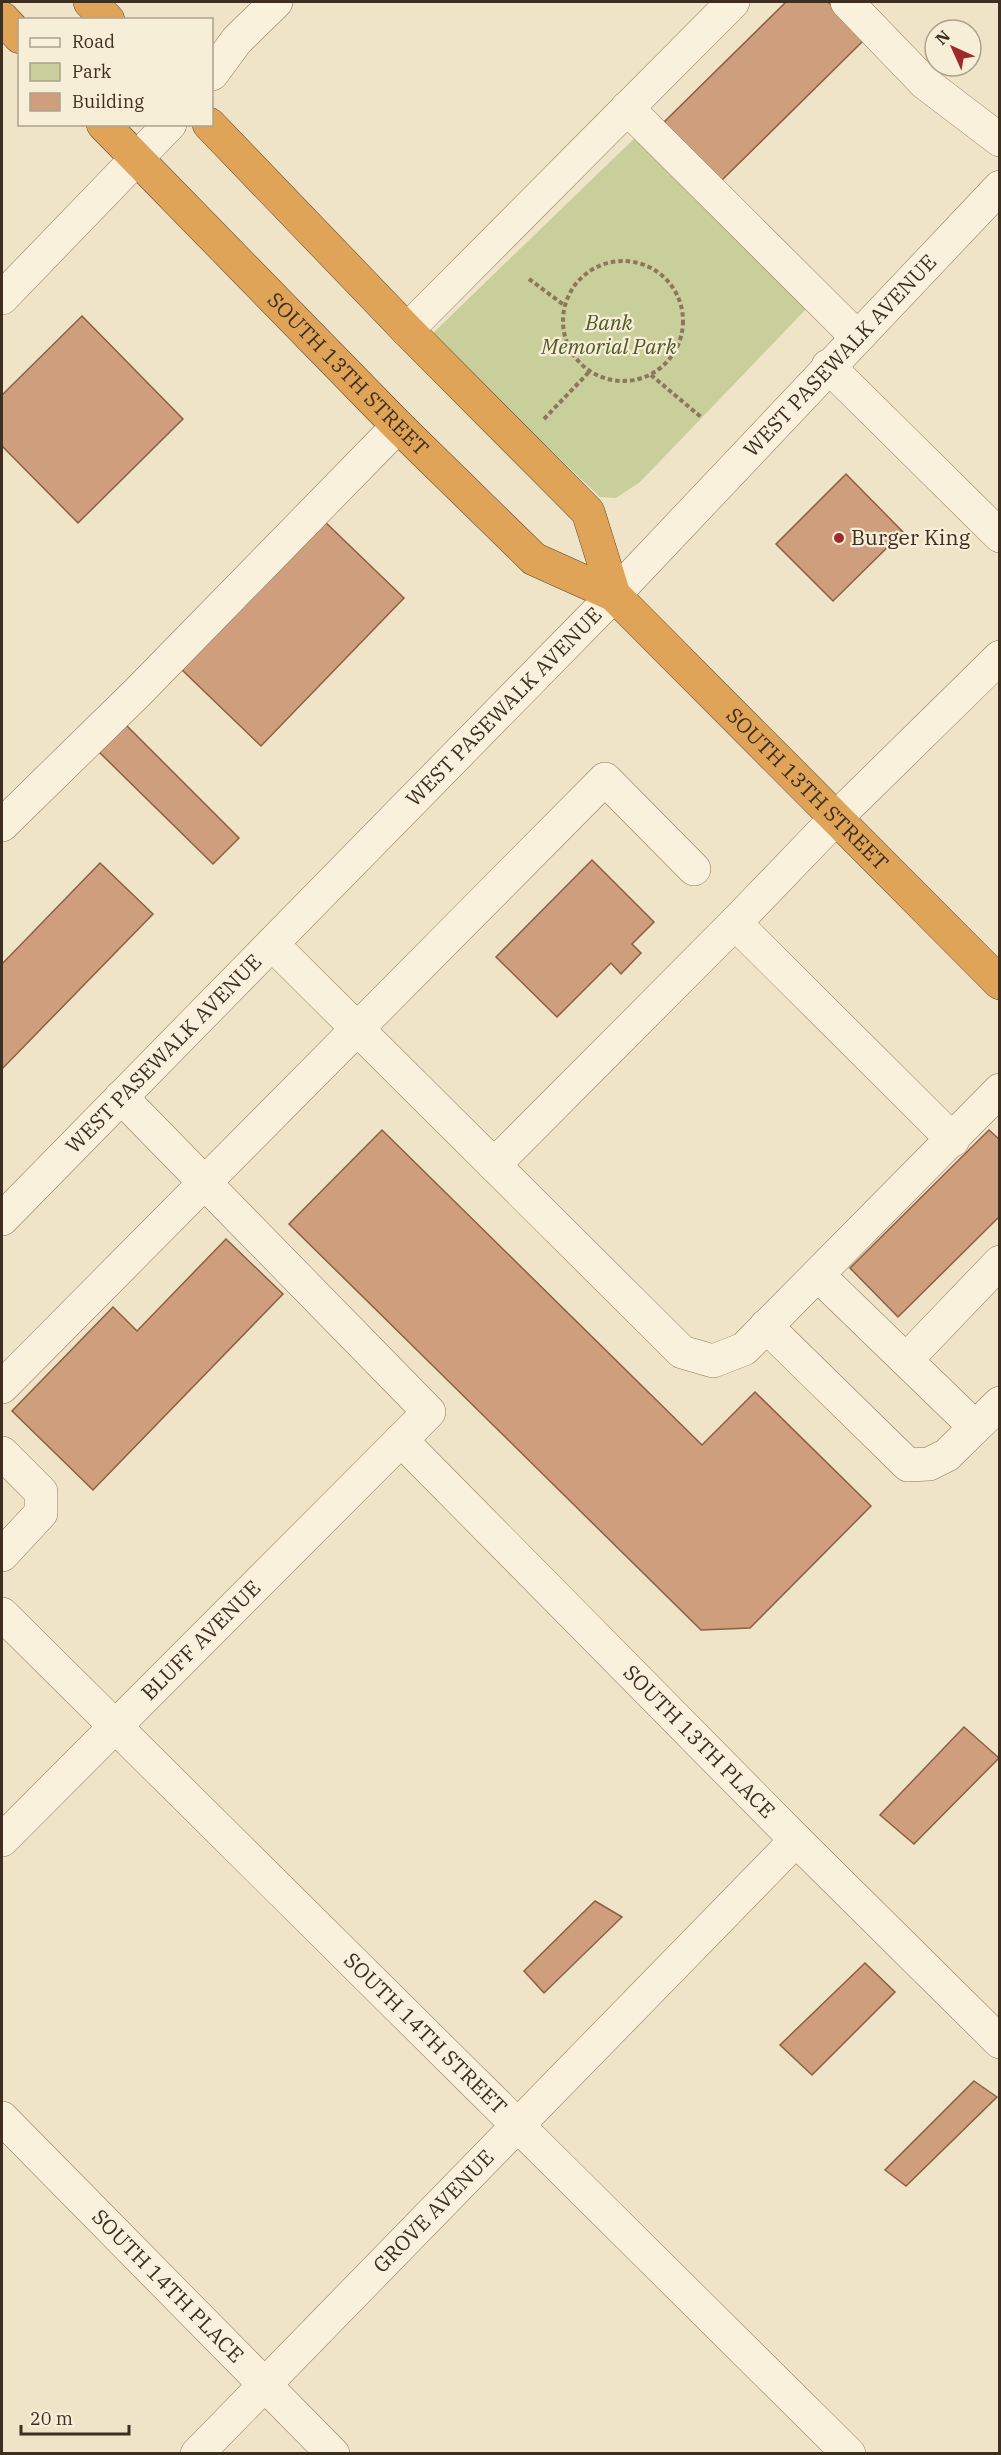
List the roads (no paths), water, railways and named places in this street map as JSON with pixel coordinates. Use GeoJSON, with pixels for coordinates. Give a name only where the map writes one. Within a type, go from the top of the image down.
{"type":"FeatureCollection","features":[{"type":"Feature","properties":{"kind":"highway"},"geometry":{"type":"LineString","coordinates":[[90,2],[106,18]]}},
{"type":"Feature","properties":{"kind":"highway"},"geometry":{"type":"LineString","coordinates":[[2,18],[18,35]]}},
{"type":"Feature","properties":{"kind":"highway","name":"SOUTH 13TH STREET"},"geometry":{"type":"LineString","coordinates":[[105,126],[398,426],[534,559],[614,595],[837,817],[999,983]]}},
{"type":"Feature","properties":{"kind":"highway","name":"SOUTH 13TH STREET"},"geometry":{"type":"LineString","coordinates":[[211,126],[407,330],[588,512],[614,595]]}},
{"type":"Feature","properties":{"kind":"street"},"geometry":{"type":"LineString","coordinates":[[213,74],[237,40],[276,2]]}},
{"type":"Feature","properties":{"kind":"street"},"geometry":{"type":"LineString","coordinates":[[407,330],[733,2]]}},
{"type":"Feature","properties":{"kind":"street"},"geometry":{"type":"LineString","coordinates":[[847,2],[925,83],[999,140]]}},
{"type":"Feature","properties":{"kind":"street"},"geometry":{"type":"LineString","coordinates":[[627,108],[761,244],[856,336]]}},
{"type":"Feature","properties":{"kind":"street"},"geometry":{"type":"LineString","coordinates":[[8,280],[136,160],[168,126]]}},
{"type":"Feature","properties":{"kind":"street","name":"WEST PASEWALK AVENUE"},"geometry":{"type":"LineString","coordinates":[[2,1219],[614,595],[999,187]]}},
{"type":"Feature","properties":{"kind":"street"},"geometry":{"type":"LineString","coordinates":[[828,366],[999,536]]}},
{"type":"Feature","properties":{"kind":"street"},"geometry":{"type":"LineString","coordinates":[[2,825],[137,693],[398,426]]}},
{"type":"Feature","properties":{"kind":"street"},"geometry":{"type":"LineString","coordinates":[[494,1165],[837,817],[999,657]]}},
{"type":"Feature","properties":{"kind":"street"},"geometry":{"type":"LineString","coordinates":[[2,1387],[605,779],[694,869]]}},
{"type":"Feature","properties":{"kind":"street"},"geometry":{"type":"LineString","coordinates":[[735,923],[953,1140]]}},
{"type":"Feature","properties":{"kind":"street"},"geometry":{"type":"LineString","coordinates":[[273,945],[682,1352],[713,1361],[744,1349],[953,1140],[999,1090]]}},
{"type":"Feature","properties":{"kind":"street"},"geometry":{"type":"LineString","coordinates":[[121,1097],[206,1183]]}},
{"type":"Feature","properties":{"kind":"street","name":"BLUFF AVENUE"},"geometry":{"type":"LineString","coordinates":[[2,1840],[429,1412],[206,1183]]}},
{"type":"Feature","properties":{"kind":"street"},"geometry":{"type":"LineString","coordinates":[[906,1360],[999,1262]]}},
{"type":"Feature","properties":{"kind":"street"},"geometry":{"type":"LineString","coordinates":[[818,1275],[975,1427]]}},
{"type":"Feature","properties":{"kind":"street"},"geometry":{"type":"LineString","coordinates":[[766,1326],[908,1465],[929,1464],[947,1455],[999,1403]]}},
{"type":"Feature","properties":{"kind":"street","name":"SOUTH 13TH PLACE"},"geometry":{"type":"LineString","coordinates":[[400,1440],[999,2042]]}},
{"type":"Feature","properties":{"kind":"street"},"geometry":{"type":"LineString","coordinates":[[2,1453],[41,1492],[41,1514],[2,1555]]}},
{"type":"Feature","properties":{"kind":"street","name":"SOUTH 14TH STREET"},"geometry":{"type":"LineString","coordinates":[[2,1614],[849,2454]]}},
{"type":"Feature","properties":{"kind":"street","name":"GROVE AVENUE"},"geometry":{"type":"LineString","coordinates":[[197,2454],[796,1840]]}},
{"type":"Feature","properties":{"kind":"street","name":"SOUTH 14TH PLACE"},"geometry":{"type":"LineString","coordinates":[[2,2118],[333,2454]]}},
{"type":"Feature","properties":{"kind":"place","name":"Burger King"},"geometry":{"type":"Point","coordinates":[839,538]}},
{"type":"Feature","properties":{"kind":"park label","name":"Bank Memorial Park"},"geometry":{"type":"Point","coordinates":[609,335]}}]}
